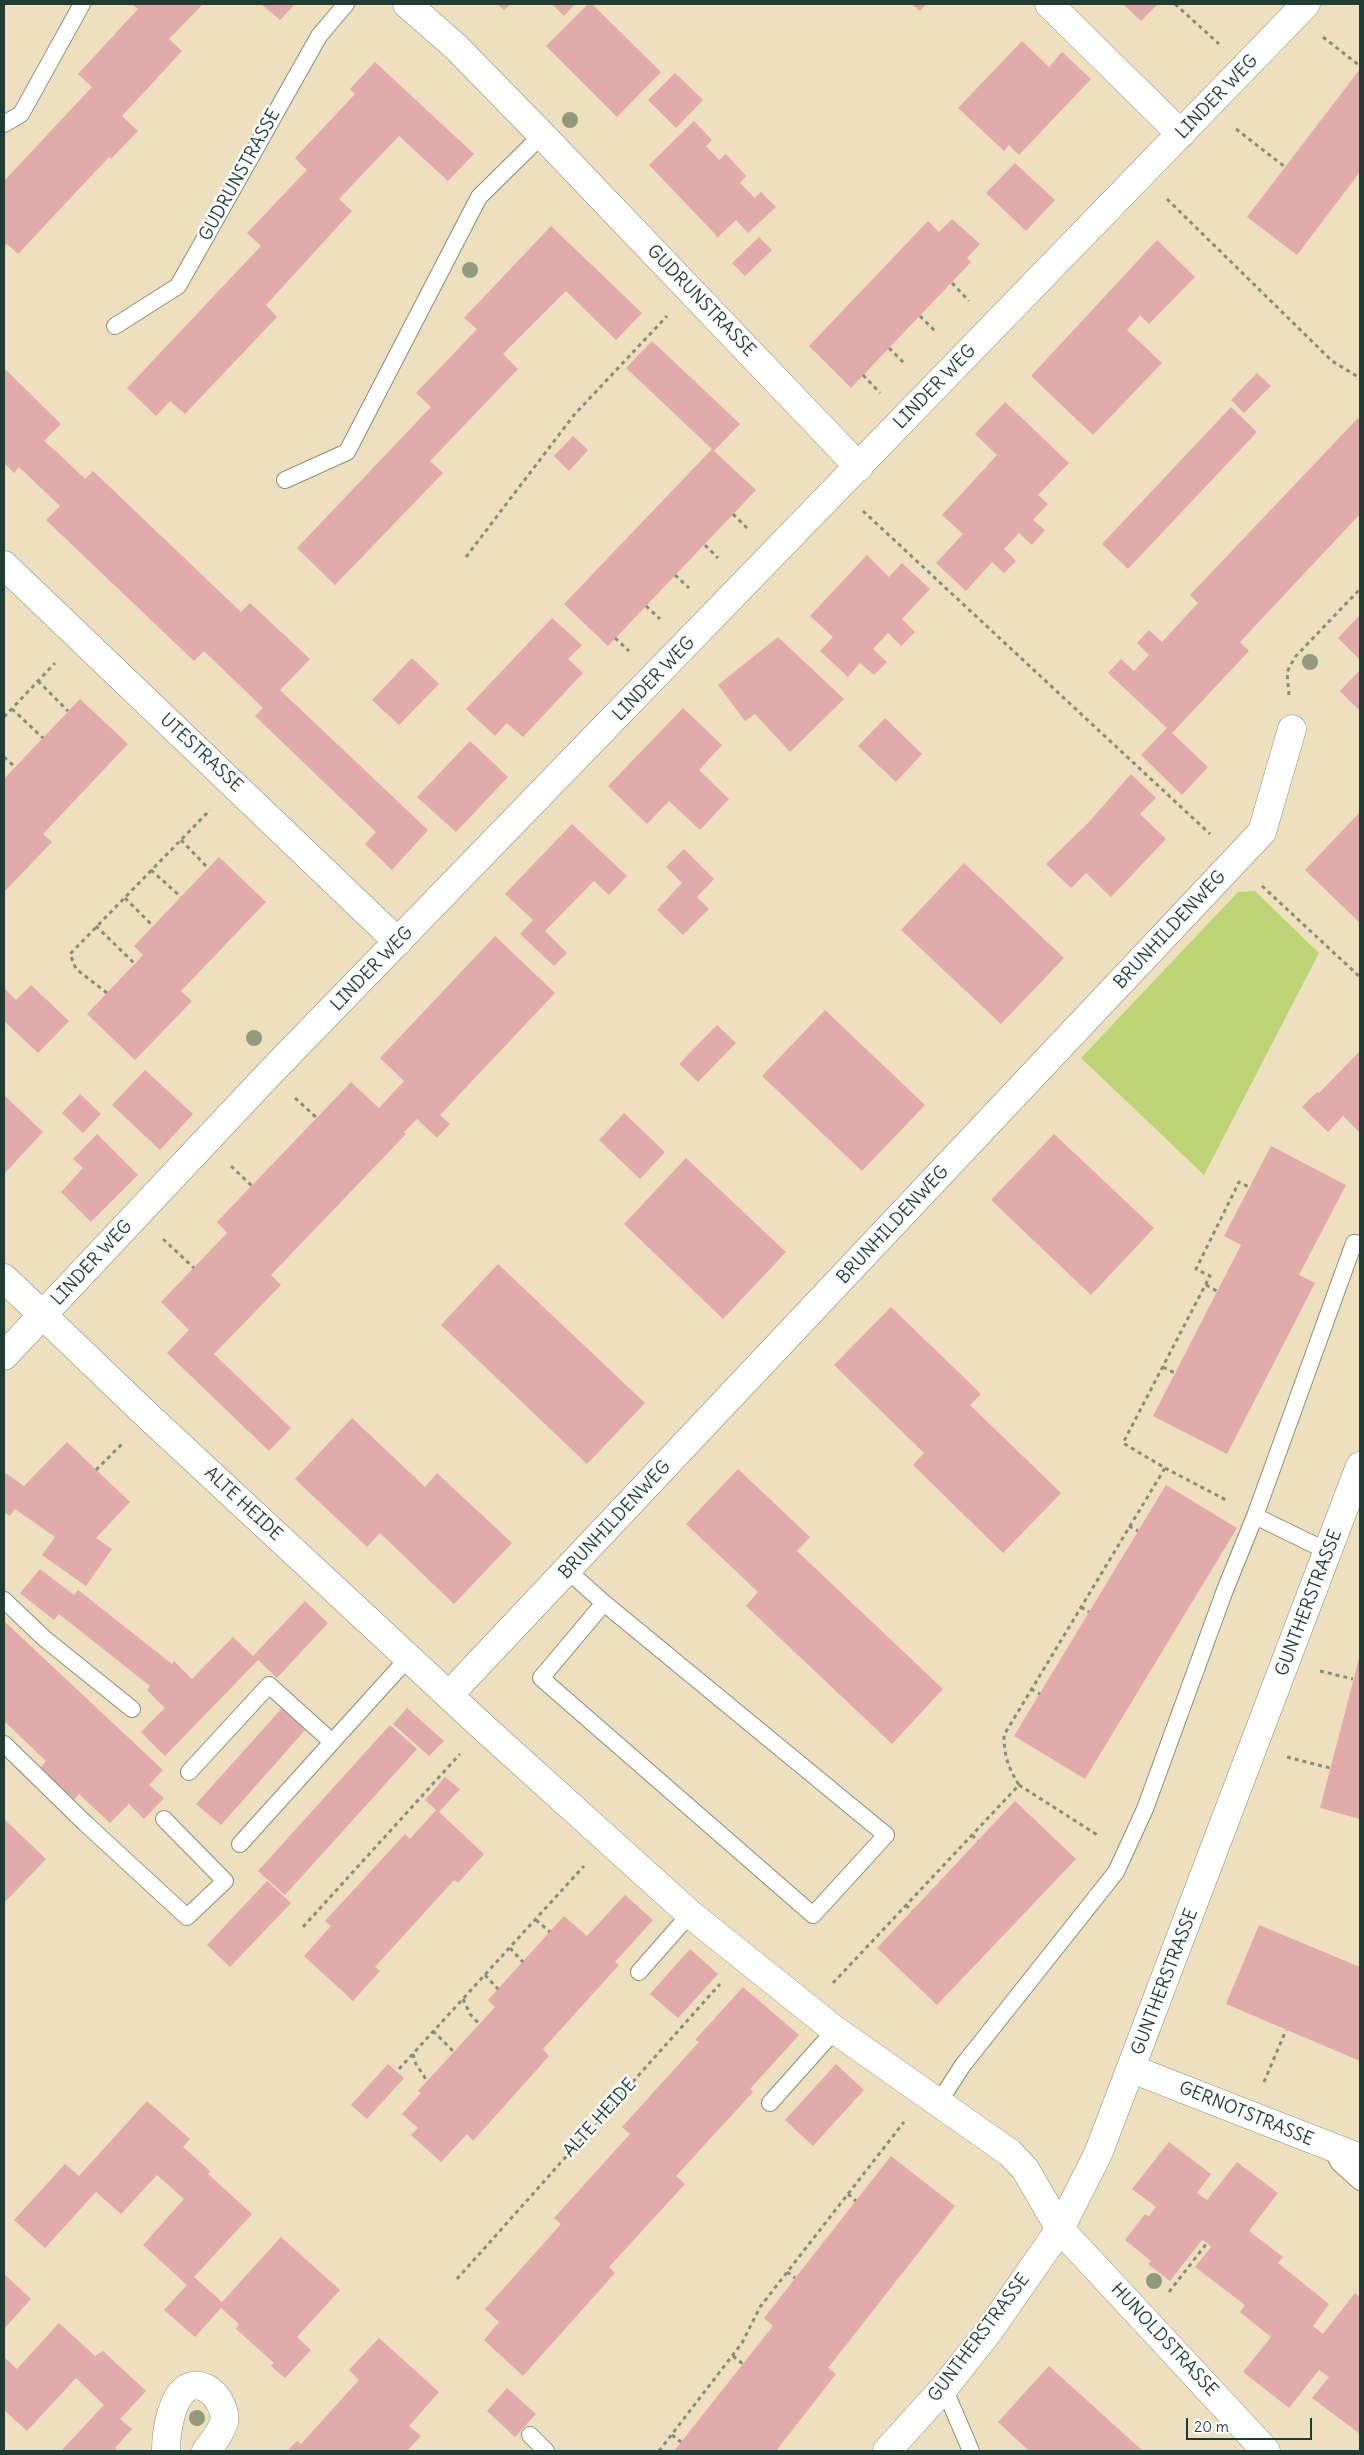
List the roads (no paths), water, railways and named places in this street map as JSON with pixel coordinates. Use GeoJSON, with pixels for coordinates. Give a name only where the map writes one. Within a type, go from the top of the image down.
{"type":"FeatureCollection","features":[{"type":"Feature","properties":{"kind":"street","name":"GUDRUNSTRASSE"},"geometry":{"type":"LineString","coordinates":[[407,4],[456,48],[542,135],[859,467]]}},
{"type":"Feature","properties":{"kind":"street"},"geometry":{"type":"LineString","coordinates":[[1048,4],[1181,134]]}},
{"type":"Feature","properties":{"kind":"street","name":"LINDER WEG"},"geometry":{"type":"LineString","coordinates":[[4,1356],[398,942],[1301,10]]}},
{"type":"Feature","properties":{"kind":"street","name":"UTESTRASSE"},"geometry":{"type":"LineString","coordinates":[[4,565],[78,638],[234,784],[398,942]]}},
{"type":"Feature","properties":{"kind":"street","name":"BRUNHILDENWEG"},"geometry":{"type":"LineString","coordinates":[[449,1695],[1262,832],[1292,729]]}},
{"type":"Feature","properties":{"kind":"street","name":"ALTE HEIDE"},"geometry":{"type":"LineString","coordinates":[[4,1278],[156,1424],[484,1728],[690,1914],[835,2030],[1010,2153],[1030,2177],[1060,2229]]}},
{"type":"Feature","properties":{"kind":"street","name":"GUNTHERSTRASSE"},"geometry":{"type":"LineString","coordinates":[[887,2451],[944,2388],[989,2331],[1060,2229],[1098,2154],[1329,1552],[1352,1518],[1360,1466]]}},
{"type":"Feature","properties":{"kind":"street","name":"GERNOTSTRASSE"},"geometry":{"type":"LineString","coordinates":[[1132,2069],[1360,2158]]}},
{"type":"Feature","properties":{"kind":"street","name":"HUNOLDSTRASSE"},"geometry":{"type":"LineString","coordinates":[[1060,2229],[1266,2451]]}},
{"type":"Feature","properties":{"kind":"street"},"geometry":{"type":"LineString","coordinates":[[166,2451],[170,2419],[174,2405],[181,2394],[191,2386],[202,2386],[210,2391],[223,2408],[224,2421],[217,2437],[206,2451]]}},
{"type":"Feature","properties":{"kind":"lane"},"geometry":{"type":"LineString","coordinates":[[4,124],[21,114],[82,4]]}},
{"type":"Feature","properties":{"kind":"lane","name":"GUDRUNSTRASSE"},"geometry":{"type":"LineString","coordinates":[[115,326],[178,286],[319,36],[346,4]]}},
{"type":"Feature","properties":{"kind":"lane"},"geometry":{"type":"LineString","coordinates":[[285,480],[346,452],[479,197],[542,135]]}},
{"type":"Feature","properties":{"kind":"lane"},"geometry":{"type":"LineString","coordinates":[[933,2098],[963,2064],[1116,1872],[1126,1853],[1145,1809],[1225,1590],[1255,1516],[1354,1243],[1360,1244]]}},
{"type":"Feature","properties":{"kind":"lane"},"geometry":{"type":"LineString","coordinates":[[1255,1516],[1329,1552]]}},
{"type":"Feature","properties":{"kind":"lane"},"geometry":{"type":"LineString","coordinates":[[567,1570],[604,1603],[886,1835],[813,1915],[541,1678],[604,1603]]}},
{"type":"Feature","properties":{"kind":"lane"},"geometry":{"type":"LineString","coordinates":[[4,1600],[46,1639],[132,1709]]}},
{"type":"Feature","properties":{"kind":"lane"},"geometry":{"type":"LineString","coordinates":[[240,1844],[331,1741],[409,1657]]}},
{"type":"Feature","properties":{"kind":"lane"},"geometry":{"type":"LineString","coordinates":[[188,1772],[269,1685],[331,1741]]}},
{"type":"Feature","properties":{"kind":"lane"},"geometry":{"type":"LineString","coordinates":[[4,1744],[86,1824],[187,1917],[225,1881],[164,1819]]}},
{"type":"Feature","properties":{"kind":"lane"},"geometry":{"type":"LineString","coordinates":[[639,1972],[690,1914]]}},
{"type":"Feature","properties":{"kind":"lane"},"geometry":{"type":"LineString","coordinates":[[770,2103],[835,2030]]}},
{"type":"Feature","properties":{"kind":"lane"},"geometry":{"type":"LineString","coordinates":[[1331,2148],[1339,2163],[1360,2182]]}},
{"type":"Feature","properties":{"kind":"lane"},"geometry":{"type":"LineString","coordinates":[[944,2388],[971,2451]]}},
{"type":"Feature","properties":{"kind":"lane"},"geometry":{"type":"LineString","coordinates":[[530,2435],[546,2451]]}}]}
